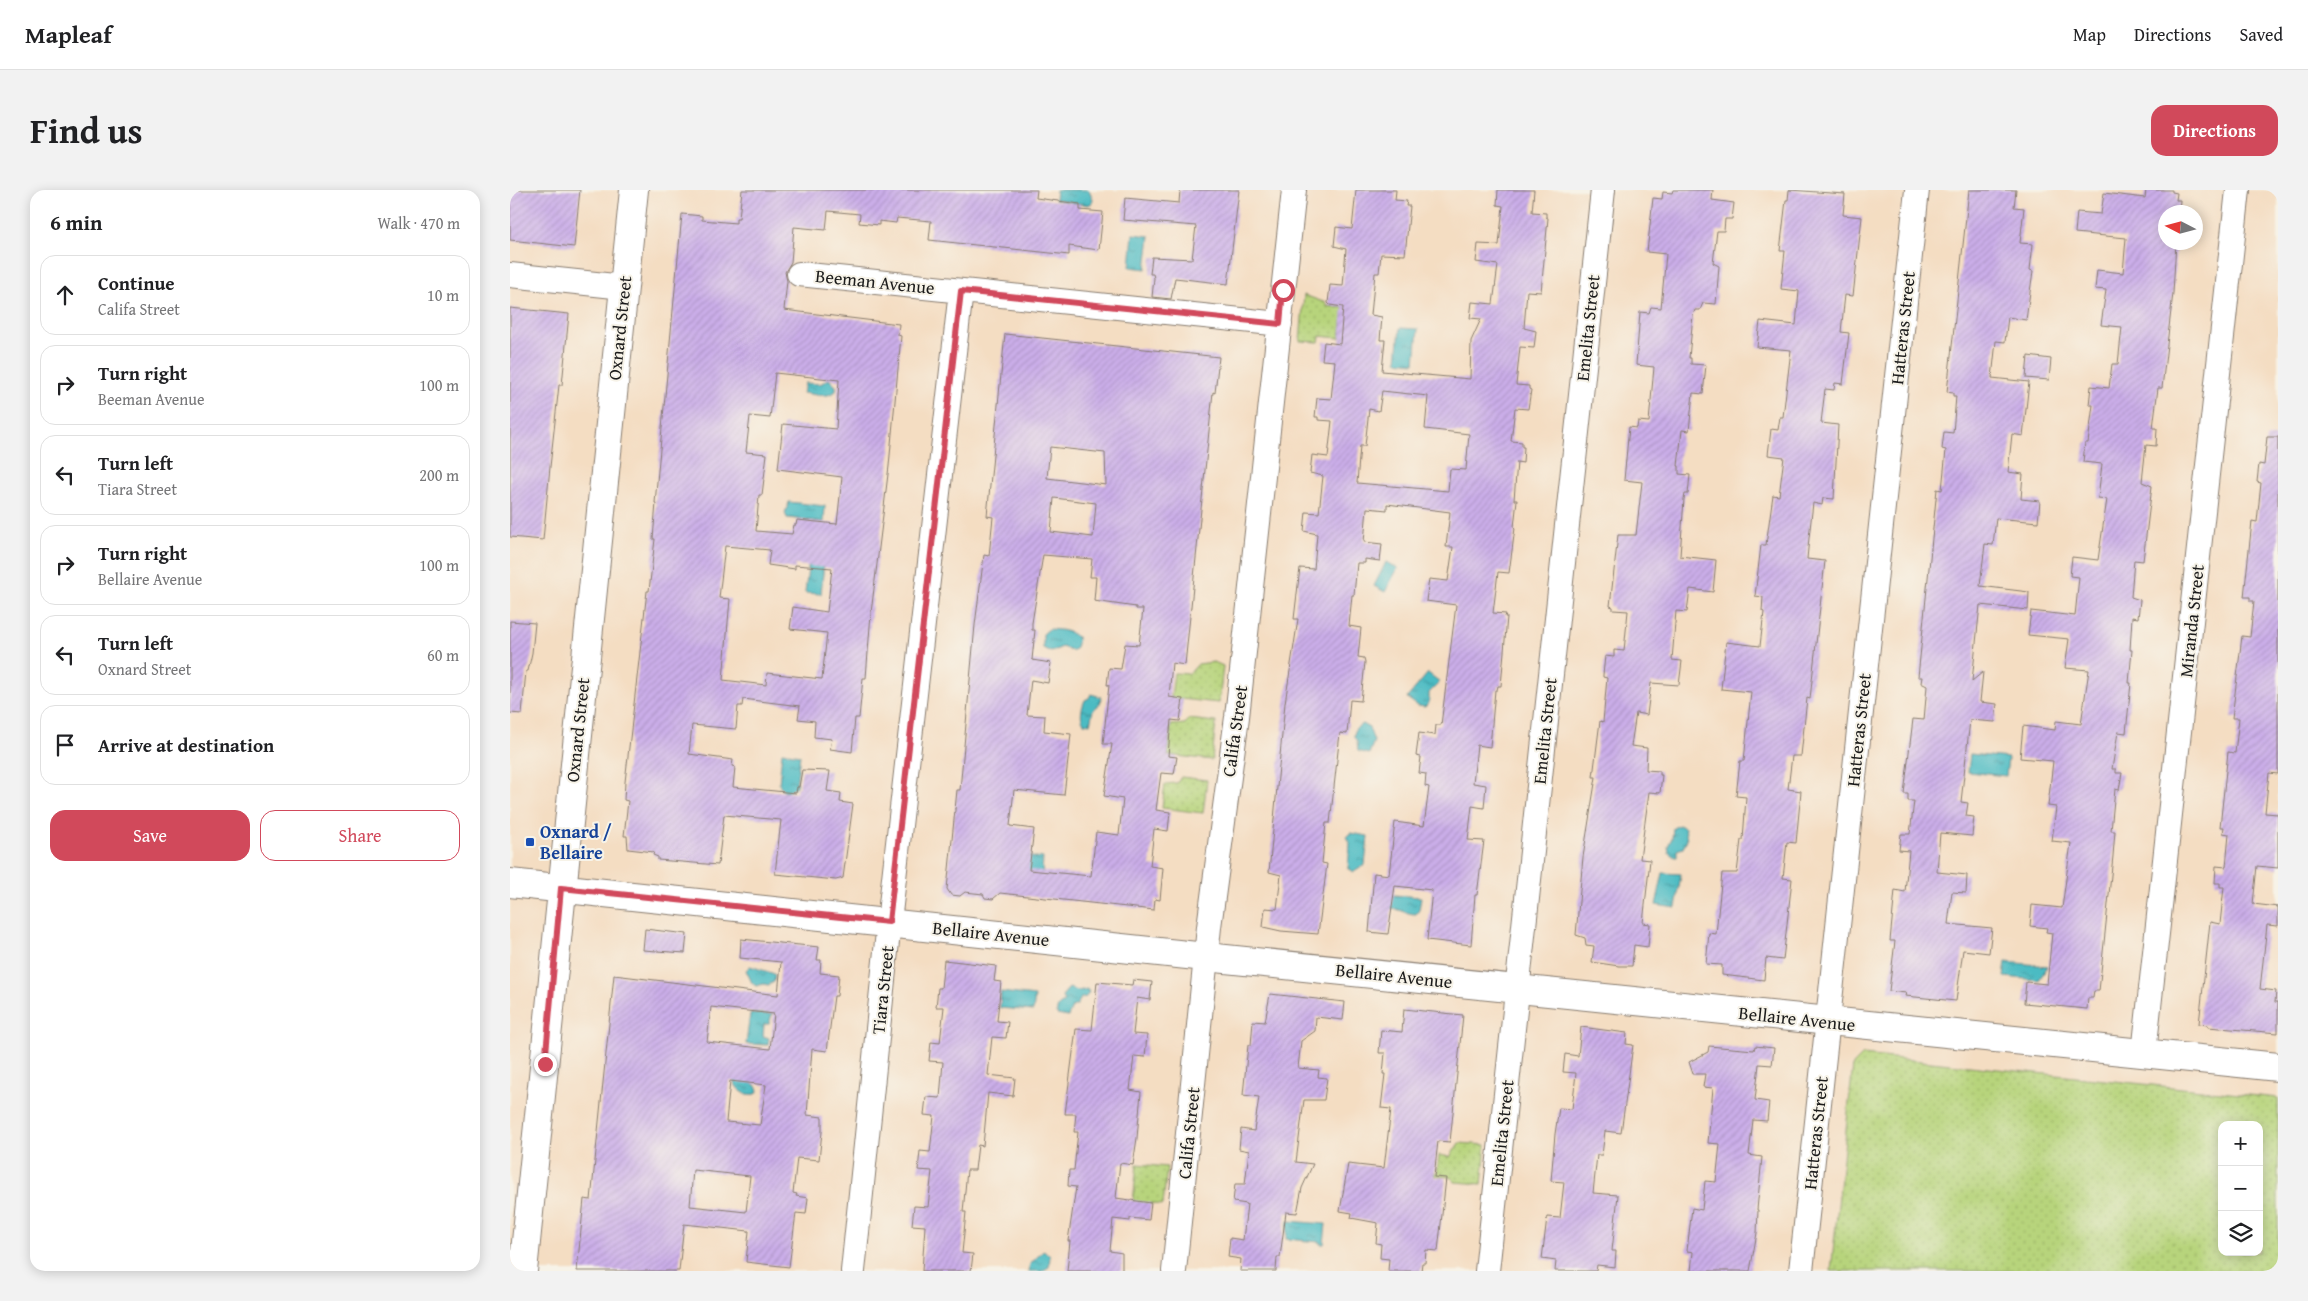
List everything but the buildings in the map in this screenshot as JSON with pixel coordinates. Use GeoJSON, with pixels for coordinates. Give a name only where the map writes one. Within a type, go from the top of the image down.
{"type":"FeatureCollection","features":[{"type":"Feature","properties":{"kind":"street","name":"Oxnard Street"},"geometry":{"type":"LineString","coordinates":[[523,1271],[634,190]]}},
{"type":"Feature","properties":{"kind":"street","name":"Califa Street"},"geometry":{"type":"LineString","coordinates":[[1174,1271],[1206,958],[1238,707],[1294,190]]}},
{"type":"Feature","properties":{"kind":"street","name":"Emelita Street"},"geometry":{"type":"LineString","coordinates":[[1487,1271],[1603,190]]}},
{"type":"Feature","properties":{"kind":"street","name":"Hatteras Street"},"geometry":{"type":"LineString","coordinates":[[1801,1271],[1917,190]]}},
{"type":"Feature","properties":{"kind":"street","name":"Miranda Street"},"geometry":{"type":"LineString","coordinates":[[2144,1052],[2238,190]]}},
{"type":"Feature","properties":{"kind":"street","name":"Beeman Avenue"},"geometry":{"type":"LineString","coordinates":[[799,274],[1280,324]]}},
{"type":"Feature","properties":{"kind":"street"},"geometry":{"type":"LineString","coordinates":[[510,275],[624,287]]}},
{"type":"Feature","properties":{"kind":"street","name":"Tiara Street"},"geometry":{"type":"LineString","coordinates":[[852,1271],[889,922],[961,291]]}},
{"type":"Feature","properties":{"kind":"street","name":"Bellaire Avenue"},"geometry":{"type":"LineString","coordinates":[[510,883],[889,922],[1206,958],[2278,1067]]}},
{"type":"Feature","properties":{"kind":"green space"},"geometry":{"type":"Polygon","coordinates":[[[1304,295],[1326,303],[1326,306],[1344,308],[1340,338],[1320,336],[1319,342],[1300,341],[1304,295]]]}},
{"type":"Feature","properties":{"kind":"green space"},"geometry":{"type":"Polygon","coordinates":[[[1214,662],[1223,666],[1219,703],[1171,698],[1174,673],[1189,674],[1198,664],[1214,662]]]}},
{"type":"Feature","properties":{"kind":"green space"},"geometry":{"type":"Polygon","coordinates":[[[1188,719],[1216,722],[1212,760],[1168,755],[1171,725],[1185,724],[1188,719]]]}},
{"type":"Feature","properties":{"kind":"green space"},"geometry":{"type":"Polygon","coordinates":[[[1181,777],[1207,780],[1203,813],[1162,808],[1165,784],[1177,783],[1181,777]]]}},
{"type":"Feature","properties":{"kind":"green space"},"geometry":{"type":"Polygon","coordinates":[[[1863,1055],[2278,1098],[2278,1271],[1831,1271],[1853,1065],[1863,1055]]]}},
{"type":"Feature","properties":{"kind":"green space"},"geometry":{"type":"Polygon","coordinates":[[[1459,1143],[1486,1145],[1482,1184],[1455,1182],[1451,1177],[1432,1175],[1431,1173],[1437,1173],[1439,1155],[1450,1157],[1459,1143]]]}},
{"type":"Feature","properties":{"kind":"green space"},"geometry":{"type":"Polygon","coordinates":[[[1137,1164],[1167,1167],[1163,1205],[1133,1202],[1137,1164]]]}},
{"type":"Feature","properties":{"kind":"water"},"geometry":{"type":"Polygon","coordinates":[[[1056,190],[1089,190],[1093,199],[1092,203],[1088,205],[1055,199],[1056,190]]]}},
{"type":"Feature","properties":{"kind":"water"},"geometry":{"type":"Polygon","coordinates":[[[1133,234],[1150,236],[1146,269],[1130,267],[1133,234]]]}},
{"type":"Feature","properties":{"kind":"water"},"geometry":{"type":"Polygon","coordinates":[[[1400,328],[1418,329],[1415,363],[1397,361],[1400,328]]]}},
{"type":"Feature","properties":{"kind":"water"},"geometry":{"type":"Polygon","coordinates":[[[829,379],[836,386],[836,391],[829,395],[803,393],[805,383],[820,384],[829,379]]]}},
{"type":"Feature","properties":{"kind":"water"},"geometry":{"type":"Polygon","coordinates":[[[789,502],[825,506],[824,522],[787,518],[785,513],[789,502]]]}},
{"type":"Feature","properties":{"kind":"water"},"geometry":{"type":"Polygon","coordinates":[[[809,560],[824,563],[821,594],[805,593],[809,560]]]}},
{"type":"Feature","properties":{"kind":"water"},"geometry":{"type":"Polygon","coordinates":[[[1386,562],[1398,568],[1385,592],[1374,586],[1386,562]]]}},
{"type":"Feature","properties":{"kind":"water"},"geometry":{"type":"Polygon","coordinates":[[[1049,629],[1065,631],[1075,635],[1078,638],[1076,648],[1072,651],[1062,647],[1051,652],[1043,648],[1043,634],[1049,629]]]}},
{"type":"Feature","properties":{"kind":"water"},"geometry":{"type":"Polygon","coordinates":[[[1428,673],[1440,682],[1429,693],[1429,703],[1425,707],[1418,706],[1407,698],[1428,673]]]}},
{"type":"Feature","properties":{"kind":"water"},"geometry":{"type":"Polygon","coordinates":[[[1091,694],[1101,697],[1100,704],[1093,710],[1090,724],[1082,721],[1081,715],[1085,700],[1091,694]]]}},
{"type":"Feature","properties":{"kind":"water"},"geometry":{"type":"Polygon","coordinates":[[[1362,724],[1369,728],[1374,741],[1369,754],[1358,751],[1357,741],[1354,737],[1355,729],[1362,724]]]}},
{"type":"Feature","properties":{"kind":"water"},"geometry":{"type":"Polygon","coordinates":[[[782,752],[800,755],[796,786],[788,792],[784,791],[779,784],[782,752]]]}},
{"type":"Feature","properties":{"kind":"water"},"geometry":{"type":"Polygon","coordinates":[[[1970,754],[2008,758],[2006,776],[1968,772],[1970,754]]]}},
{"type":"Feature","properties":{"kind":"water"},"geometry":{"type":"Polygon","coordinates":[[[1679,825],[1685,828],[1687,839],[1683,848],[1677,850],[1677,857],[1675,857],[1669,853],[1668,846],[1672,838],[1673,828],[1679,825]]]}},
{"type":"Feature","properties":{"kind":"water"},"geometry":{"type":"Polygon","coordinates":[[[1350,833],[1368,836],[1365,865],[1354,872],[1348,868],[1350,843],[1346,837],[1350,833]]]}},
{"type":"Feature","properties":{"kind":"water"},"geometry":{"type":"Polygon","coordinates":[[[1009,855],[1043,858],[1042,873],[1008,871],[1009,855]]]}},
{"type":"Feature","properties":{"kind":"water"},"geometry":{"type":"Polygon","coordinates":[[[1663,873],[1681,874],[1676,908],[1656,905],[1663,873]]]}},
{"type":"Feature","properties":{"kind":"water"},"geometry":{"type":"Polygon","coordinates":[[[1393,895],[1421,897],[1419,910],[1416,914],[1413,914],[1391,908],[1393,895]]]}},
{"type":"Feature","properties":{"kind":"water"},"geometry":{"type":"Polygon","coordinates":[[[2006,962],[2048,966],[2039,980],[2004,977],[2006,962]]]}},
{"type":"Feature","properties":{"kind":"water"},"geometry":{"type":"Polygon","coordinates":[[[750,966],[775,975],[774,982],[768,985],[756,986],[752,983],[746,970],[750,966]]]}},
{"type":"Feature","properties":{"kind":"water"},"geometry":{"type":"Polygon","coordinates":[[[1069,988],[1078,991],[1087,989],[1089,992],[1086,997],[1081,998],[1077,1005],[1072,1007],[1068,1017],[1057,1015],[1058,1007],[1065,1002],[1062,996],[1069,988]]]}},
{"type":"Feature","properties":{"kind":"water"},"geometry":{"type":"Polygon","coordinates":[[[1001,992],[1035,996],[1033,1011],[1000,1008],[1001,992]]]}},
{"type":"Feature","properties":{"kind":"water"},"geometry":{"type":"Polygon","coordinates":[[[750,1014],[772,1014],[769,1024],[764,1024],[763,1036],[769,1038],[768,1045],[746,1044],[750,1014]]]}},
{"type":"Feature","properties":{"kind":"water"},"geometry":{"type":"Polygon","coordinates":[[[733,1079],[751,1082],[757,1087],[758,1091],[756,1094],[745,1093],[736,1086],[733,1079]]]}},
{"type":"Feature","properties":{"kind":"water"},"geometry":{"type":"Polygon","coordinates":[[[1288,1221],[1326,1224],[1324,1244],[1286,1239],[1288,1221]]]}},
{"type":"Feature","properties":{"kind":"water"},"geometry":{"type":"Polygon","coordinates":[[[1044,1250],[1050,1256],[1049,1267],[1042,1271],[1028,1271],[1030,1264],[1044,1250]]]}},
{"type":"Feature","properties":{"kind":"place","name":"Oxnard / Bellaire"},"geometry":{"type":"Point","coordinates":[530,842]}},
{"type":"Feature","properties":{"kind":"route"},"geometry":{"type":"LineString","coordinates":[[545,1064],[561,888],[889,922],[894,895],[961,291],[1280,324],[1283,290]]}}]}
